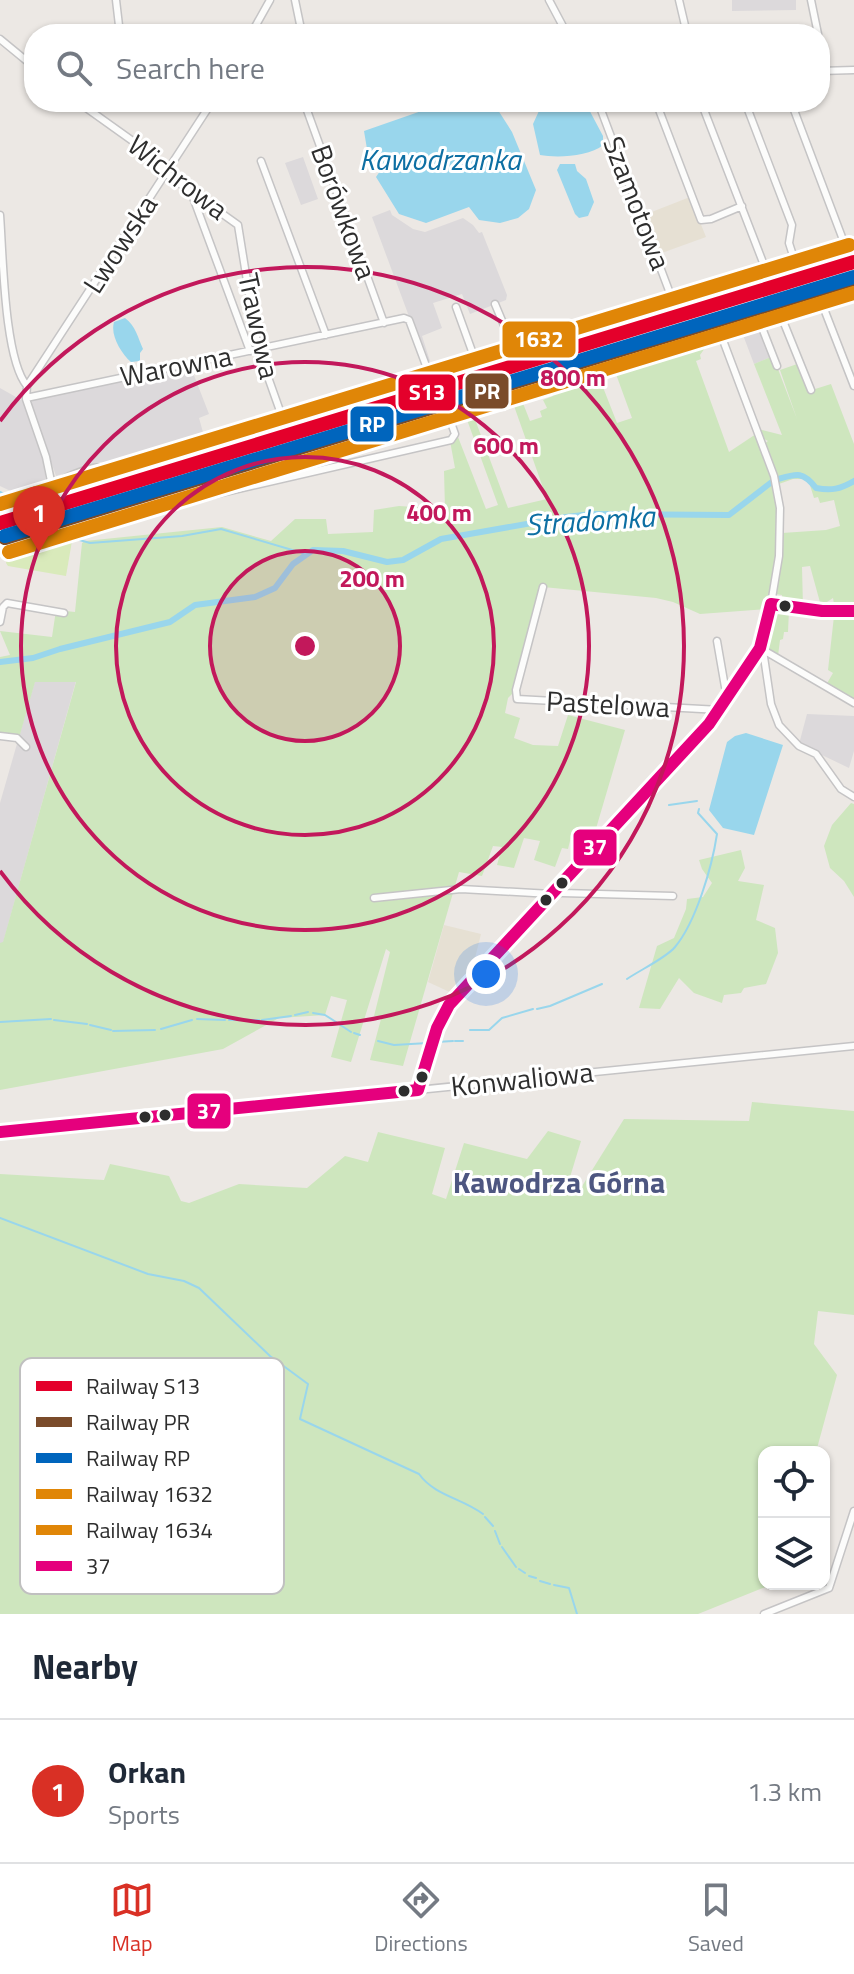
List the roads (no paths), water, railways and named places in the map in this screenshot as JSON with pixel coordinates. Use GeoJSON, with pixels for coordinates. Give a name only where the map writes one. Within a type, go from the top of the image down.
{"type":"FeatureCollection","features":[{"type":"Feature","properties":{"kind":"main road"},"geometry":{"type":"LineString","coordinates":[[0,512],[26,504],[54,488],[60,496],[104,477],[434,381],[674,304],[851,252]]}},
{"type":"Feature","properties":{"kind":"main road"},"geometry":{"type":"LineString","coordinates":[[629,320],[707,300],[764,279]]}},
{"type":"Feature","properties":{"kind":"main road"},"geometry":{"type":"LineString","coordinates":[[355,404],[515,355]]}},
{"type":"Feature","properties":{"kind":"street"},"geometry":{"type":"LineString","coordinates":[[116,0],[119,24]]}},
{"type":"Feature","properties":{"kind":"street"},"geometry":{"type":"LineString","coordinates":[[257,24],[270,0]]}},
{"type":"Feature","properties":{"kind":"street"},"geometry":{"type":"LineString","coordinates":[[295,0],[300,24]]}},
{"type":"Feature","properties":{"kind":"street"},"geometry":{"type":"LineString","coordinates":[[549,0],[562,24]]}},
{"type":"Feature","properties":{"kind":"street"},"geometry":{"type":"LineString","coordinates":[[679,0],[685,24]]}},
{"type":"Feature","properties":{"kind":"street"},"geometry":{"type":"LineString","coordinates":[[811,0],[816,24]]}},
{"type":"Feature","properties":{"kind":"street"},"geometry":{"type":"LineString","coordinates":[[0,39],[24,59]]}},
{"type":"Feature","properties":{"kind":"street"},"geometry":{"type":"LineString","coordinates":[[830,71],[854,70]]}},
{"type":"Feature","properties":{"kind":"street","name":"Wichrowa"},"geometry":{"type":"LineString","coordinates":[[92,112],[134,142],[166,173],[239,226]]}},
{"type":"Feature","properties":{"kind":"street","name":"Lwowska"},"geometry":{"type":"LineString","coordinates":[[27,386],[206,112]]}},
{"type":"Feature","properties":{"kind":"street","name":"Borówkowa"},"geometry":{"type":"LineString","coordinates":[[308,112],[384,323]]}},
{"type":"Feature","properties":{"kind":"street","name":"Szamotowa"},"geometry":{"type":"LineString","coordinates":[[602,112],[674,304]]}},
{"type":"Feature","properties":{"kind":"street"},"geometry":{"type":"LineString","coordinates":[[660,112],[701,220],[742,206]]}},
{"type":"Feature","properties":{"kind":"street"},"geometry":{"type":"LineString","coordinates":[[705,112],[742,206],[764,279]]}},
{"type":"Feature","properties":{"kind":"street"},"geometry":{"type":"LineString","coordinates":[[749,112],[792,225],[789,243],[797,269]]}},
{"type":"Feature","properties":{"kind":"street"},"geometry":{"type":"LineString","coordinates":[[795,112],[851,252]]}},
{"type":"Feature","properties":{"kind":"street"},"geometry":{"type":"LineString","coordinates":[[261,161],[326,335]]}},
{"type":"Feature","properties":{"kind":"street"},"geometry":{"type":"LineString","coordinates":[[191,192],[254,350]]}},
{"type":"Feature","properties":{"kind":"street"},"geometry":{"type":"LineString","coordinates":[[0,215],[12,347],[27,386],[26,398],[54,488]]}},
{"type":"Feature","properties":{"kind":"street","name":"Trawowa"},"geometry":{"type":"LineString","coordinates":[[239,226],[254,350],[285,425]]}},
{"type":"Feature","properties":{"kind":"street"},"geometry":{"type":"LineString","coordinates":[[221,459],[854,265]]}},
{"type":"Feature","properties":{"kind":"street"},"geometry":{"type":"LineString","coordinates":[[812,278],[854,386]]}},
{"type":"Feature","properties":{"kind":"street"},"geometry":{"type":"LineString","coordinates":[[771,291],[811,390]]}},
{"type":"Feature","properties":{"kind":"street"},"geometry":{"type":"LineString","coordinates":[[750,297],[777,366]]}},
{"type":"Feature","properties":{"kind":"street"},"geometry":{"type":"LineString","coordinates":[[418,1090],[444,1012],[720,710],[760,648],[771,604],[781,539],[778,486],[707,300]]}},
{"type":"Feature","properties":{"kind":"street"},"geometry":{"type":"LineString","coordinates":[[495,304],[515,355]]}},
{"type":"Feature","properties":{"kind":"street"},"geometry":{"type":"LineString","coordinates":[[456,307],[477,365]]}},
{"type":"Feature","properties":{"kind":"street"},"geometry":{"type":"LineString","coordinates":[[0,531],[40,526],[69,528],[453,439],[455,434],[440,393],[409,320],[404,318],[384,323]]}},
{"type":"Feature","properties":{"kind":"street","name":"Warowna"},"geometry":{"type":"LineString","coordinates":[[26,398],[384,323]]}},
{"type":"Feature","properties":{"kind":"street"},"geometry":{"type":"LineString","coordinates":[[378,399],[500,361]]}},
{"type":"Feature","properties":{"kind":"street","name":"Pastelowa"},"geometry":{"type":"LineString","coordinates":[[543,587],[516,690],[517,699],[720,710]]}},
{"type":"Feature","properties":{"kind":"street"},"geometry":{"type":"LineString","coordinates":[[0,622],[7,603],[64,613]]}},
{"type":"Feature","properties":{"kind":"street"},"geometry":{"type":"LineString","coordinates":[[771,604],[822,611],[854,611]]}},
{"type":"Feature","properties":{"kind":"street"},"geometry":{"type":"LineString","coordinates":[[717,641],[725,687],[730,694]]}},
{"type":"Feature","properties":{"kind":"street"},"geometry":{"type":"LineString","coordinates":[[760,648],[854,703]]}},
{"type":"Feature","properties":{"kind":"street"},"geometry":{"type":"LineString","coordinates":[[760,648],[774,715],[779,725],[799,746],[816,754],[841,789],[854,797]]}},
{"type":"Feature","properties":{"kind":"street"},"geometry":{"type":"LineString","coordinates":[[0,736],[17,738],[26,747]]}},
{"type":"Feature","properties":{"kind":"street"},"geometry":{"type":"LineString","coordinates":[[374,898],[461,889],[673,896]]}},
{"type":"Feature","properties":{"kind":"street","name":"Konwaliowa"},"geometry":{"type":"LineString","coordinates":[[0,1132],[854,1046]]}},
{"type":"Feature","properties":{"kind":"street"},"geometry":{"type":"LineString","coordinates":[[764,1614],[829,1588],[839,1553],[852,1526],[854,1511]]}},
{"type":"Feature","properties":{"kind":"water","name":"Kawodrzanka"},"geometry":{"type":"Polygon","coordinates":[[[419,112],[499,112],[512,132],[536,190],[529,209],[518,218],[500,223],[479,220],[469,207],[426,223],[399,214],[376,177],[380,171],[368,155],[364,131],[419,112]]]}},
{"type":"Feature","properties":{"kind":"water"},"geometry":{"type":"Polygon","coordinates":[[[538,112],[590,112],[603,136],[603,145],[581,154],[540,155],[533,124],[538,112]]]}},
{"type":"Feature","properties":{"kind":"water"},"geometry":{"type":"Polygon","coordinates":[[[560,164],[575,164],[577,171],[586,179],[594,202],[588,216],[579,218],[575,214],[557,170],[560,164]]]}},
{"type":"Feature","properties":{"kind":"water"},"geometry":{"type":"Polygon","coordinates":[[[125,318],[134,328],[143,349],[140,361],[131,362],[115,338],[114,322],[125,318]]]}},
{"type":"Feature","properties":{"kind":"water"},"geometry":{"type":"Polygon","coordinates":[[[746,733],[783,745],[754,835],[723,828],[709,810],[727,742],[746,733]]]}},
{"type":"Feature","properties":{"kind":"waterway","name":"Stradomka"},"geometry":{"type":"LineString","coordinates":[[775,480],[798,475],[807,478],[816,488],[827,489],[840,488],[854,481]]}},
{"type":"Feature","properties":{"kind":"waterway","name":"Stradomka"},"geometry":{"type":"LineString","coordinates":[[0,662],[33,658],[170,622],[195,605],[255,597],[275,588],[293,564],[313,550],[343,551],[387,562],[403,560],[441,539],[566,517],[592,514],[729,515],[773,481]]}},
{"type":"Feature","properties":{"kind":"waterway"},"geometry":{"type":"LineString","coordinates":[[0,492],[17,501]]}},
{"type":"Feature","properties":{"kind":"waterway"},"geometry":{"type":"LineString","coordinates":[[20,511],[25,523],[37,524]]}},
{"type":"Feature","properties":{"kind":"waterway"},"geometry":{"type":"LineString","coordinates":[[41,529],[90,543],[182,536],[221,529],[306,554]]}},
{"type":"Feature","properties":{"kind":"waterway"},"geometry":{"type":"LineString","coordinates":[[669,805],[697,801]]}},
{"type":"Feature","properties":{"kind":"waterway"},"geometry":{"type":"LineString","coordinates":[[627,979],[675,947],[696,909],[717,834],[698,813],[699,809]]}},
{"type":"Feature","properties":{"kind":"waterway"},"geometry":{"type":"LineString","coordinates":[[537,1009],[602,984]]}},
{"type":"Feature","properties":{"kind":"waterway"},"geometry":{"type":"LineString","coordinates":[[470,1030],[489,1030],[502,1018],[533,1009]]}},
{"type":"Feature","properties":{"kind":"waterway"},"geometry":{"type":"LineString","coordinates":[[295,1015],[308,1012]]}},
{"type":"Feature","properties":{"kind":"waterway"},"geometry":{"type":"LineString","coordinates":[[313,1013],[325,1015],[336,1022]]}},
{"type":"Feature","properties":{"kind":"waterway"},"geometry":{"type":"LineString","coordinates":[[262,1020],[291,1016]]}},
{"type":"Feature","properties":{"kind":"waterway"},"geometry":{"type":"LineString","coordinates":[[0,1022],[51,1019]]}},
{"type":"Feature","properties":{"kind":"waterway"},"geometry":{"type":"LineString","coordinates":[[197,1019],[225,1020]]}},
{"type":"Feature","properties":{"kind":"waterway"},"geometry":{"type":"LineString","coordinates":[[54,1020],[87,1024]]}},
{"type":"Feature","properties":{"kind":"waterway"},"geometry":{"type":"LineString","coordinates":[[161,1029],[192,1020]]}},
{"type":"Feature","properties":{"kind":"waterway"},"geometry":{"type":"LineString","coordinates":[[229,1020],[259,1020]]}},
{"type":"Feature","properties":{"kind":"waterway"},"geometry":{"type":"LineString","coordinates":[[339,1024],[351,1032]]}},
{"type":"Feature","properties":{"kind":"waterway"},"geometry":{"type":"LineString","coordinates":[[90,1025],[111,1030]]}},
{"type":"Feature","properties":{"kind":"waterway"},"geometry":{"type":"LineString","coordinates":[[113,1031],[155,1030]]}},
{"type":"Feature","properties":{"kind":"waterway"},"geometry":{"type":"LineString","coordinates":[[354,1033],[360,1035]]}},
{"type":"Feature","properties":{"kind":"waterway"},"geometry":{"type":"LineString","coordinates":[[378,1041],[394,1045],[428,1043]]}},
{"type":"Feature","properties":{"kind":"waterway"},"geometry":{"type":"LineString","coordinates":[[436,1042],[453,1041]]}},
{"type":"Feature","properties":{"kind":"waterway"},"geometry":{"type":"LineString","coordinates":[[455,1041],[463,1041]]}},
{"type":"Feature","properties":{"kind":"waterway"},"geometry":{"type":"LineString","coordinates":[[0,1218],[148,1274],[184,1281],[199,1288],[273,1358]]}},
{"type":"Feature","properties":{"kind":"waterway"},"geometry":{"type":"LineString","coordinates":[[284,1366],[308,1384],[300,1419],[419,1474],[433,1487],[483,1514]]}},
{"type":"Feature","properties":{"kind":"waterway"},"geometry":{"type":"LineString","coordinates":[[485,1517],[493,1526]]}},
{"type":"Feature","properties":{"kind":"waterway"},"geometry":{"type":"LineString","coordinates":[[495,1531],[500,1544]]}},
{"type":"Feature","properties":{"kind":"waterway"},"geometry":{"type":"LineString","coordinates":[[502,1547],[516,1567]]}},
{"type":"Feature","properties":{"kind":"waterway"},"geometry":{"type":"LineString","coordinates":[[519,1569],[525,1573]]}},
{"type":"Feature","properties":{"kind":"waterway"},"geometry":{"type":"LineString","coordinates":[[529,1576],[536,1578]]}},
{"type":"Feature","properties":{"kind":"waterway"},"geometry":{"type":"LineString","coordinates":[[540,1581],[550,1584]]}},
{"type":"Feature","properties":{"kind":"waterway"},"geometry":{"type":"LineString","coordinates":[[554,1585],[569,1588],[577,1614]]}},
{"type":"Feature","properties":{"kind":"rail line","name":"1632"},"geometry":{"type":"LineString","coordinates":[[0,504],[849,245]]}},
{"type":"Feature","properties":{"kind":"rail line","name":"S13"},"geometry":{"type":"LineString","coordinates":[[0,523],[854,262]]}},
{"type":"Feature","properties":{"kind":"rail line","name":"RP"},"geometry":{"type":"LineString","coordinates":[[5,536],[854,277]]}},
{"type":"Feature","properties":{"kind":"rail line","name":"PR"},"geometry":{"type":"LineString","coordinates":[[5,538],[854,279]]}},
{"type":"Feature","properties":{"kind":"rail line","name":"1634"},"geometry":{"type":"LineString","coordinates":[[9,552],[854,293]]}},
{"type":"Feature","properties":{"kind":"place","name":"Orkan"},"geometry":{"type":"Point","coordinates":[39,552]}},
{"type":"Feature","properties":{"kind":"district","name":"Kawodrza Górna"},"geometry":{"type":"Point","coordinates":[559,1183]}}]}
